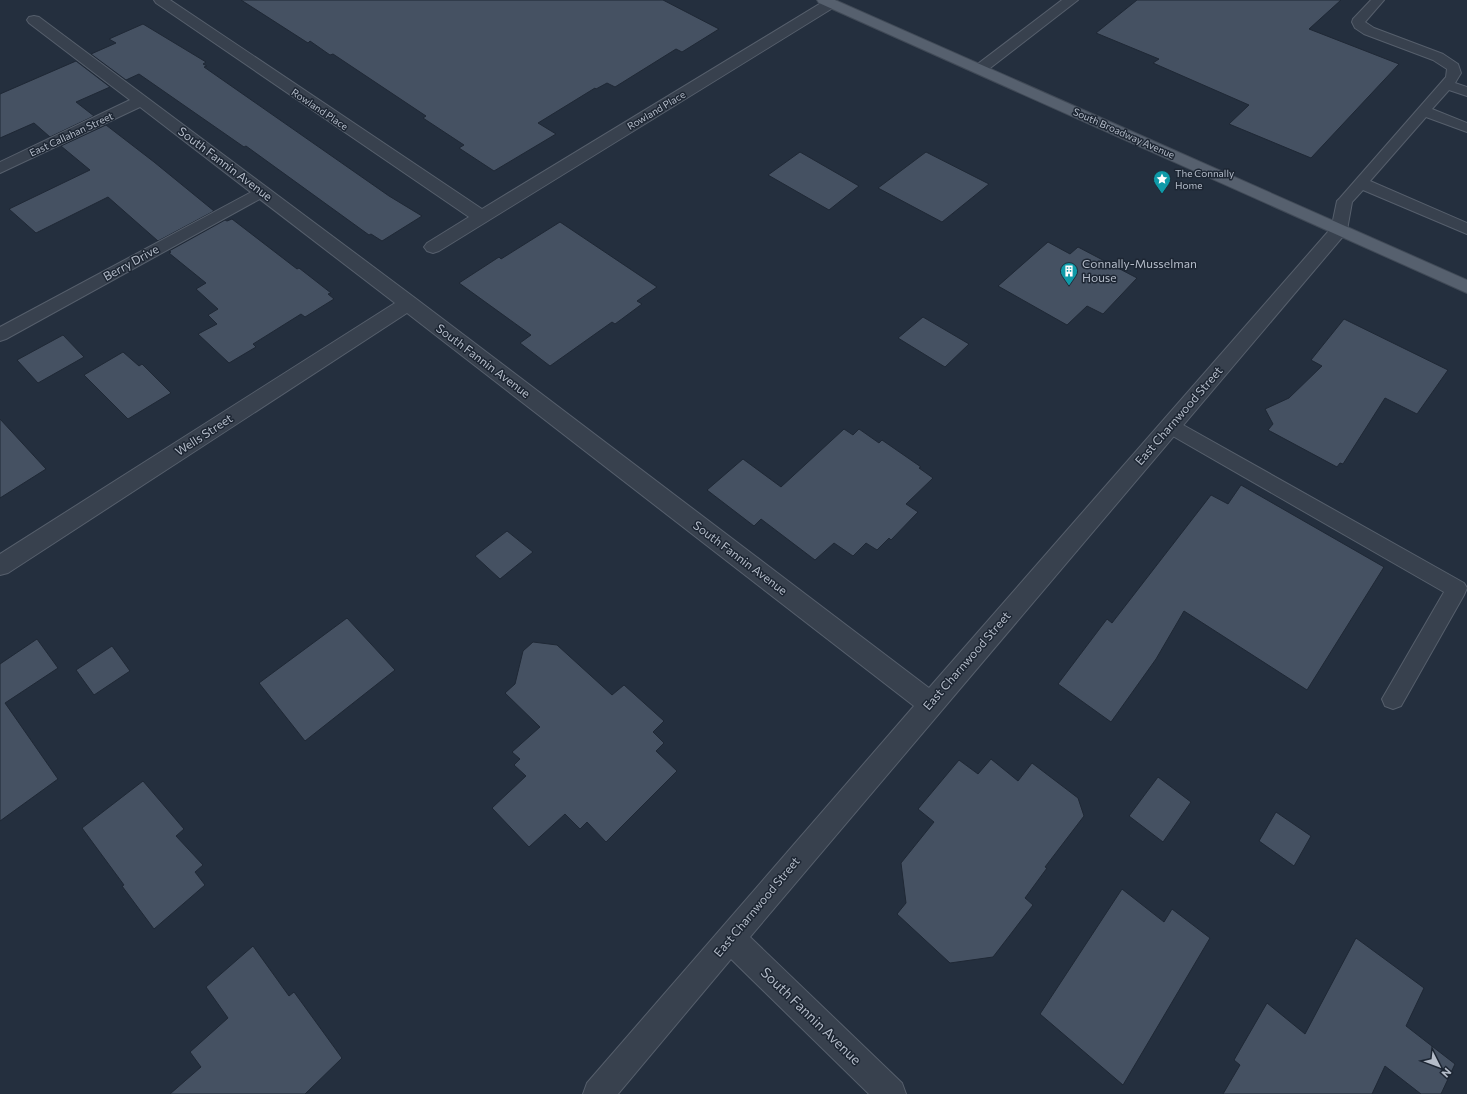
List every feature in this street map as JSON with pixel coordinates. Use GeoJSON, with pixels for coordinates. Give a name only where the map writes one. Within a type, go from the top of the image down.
{"type":"FeatureCollection","features":[{"type":"Feature","properties":{"kind":"main road","name":"South Broadway Avenue"},"geometry":{"type":"LineString","coordinates":[[827,2],[1467,287]]}},
{"type":"Feature","properties":{"kind":"street","name":"Rowland Place"},"geometry":{"type":"LineString","coordinates":[[161,0],[481,217]]}},
{"type":"Feature","properties":{"kind":"street"},"geometry":{"type":"LineString","coordinates":[[980,69],[1071,0]]}},
{"type":"Feature","properties":{"kind":"street","name":"Rowland Place"},"geometry":{"type":"LineString","coordinates":[[434,247],[827,2]]}},
{"type":"Feature","properties":{"kind":"street","name":"South Fannin Avenue"},"geometry":{"type":"LineString","coordinates":[[34,20],[409,304],[931,704]]}},
{"type":"Feature","properties":{"kind":"street","name":"East Callahan Street"},"geometry":{"type":"LineString","coordinates":[[0,168],[141,101]]}},
{"type":"Feature","properties":{"kind":"street","name":"East Charnwood Street"},"geometry":{"type":"LineString","coordinates":[[598,1094],[730,938],[1339,230]]}},
{"type":"Feature","properties":{"kind":"street","name":"Wells Street"},"geometry":{"type":"LineString","coordinates":[[0,566],[409,304]]}},
{"type":"Feature","properties":{"kind":"street","name":"South Fannin Avenue"},"geometry":{"type":"LineString","coordinates":[[730,938],[891,1094]]}},
{"type":"Feature","properties":{"kind":"lane"},"geometry":{"type":"LineString","coordinates":[[1339,230],[1345,201],[1447,84],[1454,73],[1453,67],[1446,61],[1369,31],[1360,25],[1358,22],[1359,19],[1378,0]]}},
{"type":"Feature","properties":{"kind":"lane"},"geometry":{"type":"LineString","coordinates":[[1447,84],[1467,92]]}},
{"type":"Feature","properties":{"kind":"lane"},"geometry":{"type":"LineString","coordinates":[[1424,111],[1467,128]]}},
{"type":"Feature","properties":{"kind":"lane"},"geometry":{"type":"LineString","coordinates":[[1361,183],[1467,229]]}},
{"type":"Feature","properties":{"kind":"lane","name":"Berry Drive"},"geometry":{"type":"LineString","coordinates":[[0,335],[262,192]]}},
{"type":"Feature","properties":{"kind":"lane"},"geometry":{"type":"LineString","coordinates":[[1170,426],[1457,589],[1394,699]]}},
{"type":"Feature","properties":{"kind":"building"},"geometry":{"type":"Polygon","coordinates":[[[241,0],[663,0],[719,29],[682,52],[676,49],[615,87],[607,83],[596,89],[595,88],[538,123],[556,134],[494,171],[459,148],[464,145],[423,118],[426,116],[333,54],[330,55],[310,41],[308,43],[241,0]]]}},
{"type":"Feature","properties":{"kind":"building"},"geometry":{"type":"Polygon","coordinates":[[[1137,0],[1341,0],[1309,29],[1399,64],[1311,158],[1229,124],[1249,105],[1153,63],[1159,59],[1096,33],[1137,0]]]}},
{"type":"Feature","properties":{"kind":"building"},"geometry":{"type":"Polygon","coordinates":[[[143,24],[206,62],[203,64],[207,66],[204,67],[389,196],[422,216],[382,241],[371,234],[369,235],[246,146],[244,147],[139,74],[126,80],[91,54],[116,43],[109,39],[143,24]]]}},
{"type":"Feature","properties":{"kind":"building"},"geometry":{"type":"Polygon","coordinates":[[[76,61],[110,87],[76,102],[94,116],[50,137],[34,123],[0,138],[0,94],[76,61]]]}},
{"type":"Feature","properties":{"kind":"building"},"geometry":{"type":"Polygon","coordinates":[[[106,125],[214,211],[158,241],[108,197],[36,233],[9,209],[90,170],[61,146],[106,125]]]}},
{"type":"Feature","properties":{"kind":"building"},"geometry":{"type":"Polygon","coordinates":[[[800,152],[859,186],[829,210],[768,175],[800,152]]]}},
{"type":"Feature","properties":{"kind":"building"},"geometry":{"type":"Polygon","coordinates":[[[926,152],[989,184],[942,222],[878,188],[926,152]]]}},
{"type":"Feature","properties":{"kind":"building"},"geometry":{"type":"Polygon","coordinates":[[[232,219],[331,293],[328,294],[334,299],[305,317],[301,314],[253,344],[256,347],[229,363],[198,334],[217,324],[208,315],[218,309],[196,289],[206,283],[169,253],[171,252],[169,251],[225,220],[227,221],[232,219]]]}},
{"type":"Feature","properties":{"kind":"building"},"geometry":{"type":"Polygon","coordinates":[[[560,222],[657,287],[637,301],[642,304],[615,324],[612,322],[550,366],[520,343],[531,335],[459,283],[499,257],[501,259],[560,222]]]}},
{"type":"Feature","properties":{"kind":"building","name":"Connally-Musselman House"},"geometry":{"type":"Polygon","coordinates":[[[1048,242],[1070,254],[1078,247],[1137,278],[1103,314],[1087,306],[1067,325],[998,286],[1048,242]]]}},
{"type":"Feature","properties":{"kind":"building"},"geometry":{"type":"Polygon","coordinates":[[[923,317],[969,344],[945,367],[898,338],[923,317]]]}},
{"type":"Feature","properties":{"kind":"building"},"geometry":{"type":"Polygon","coordinates":[[[1344,319],[1448,370],[1417,414],[1385,398],[1343,464],[1340,463],[1337,467],[1268,430],[1273,424],[1265,409],[1289,398],[1322,366],[1311,360],[1344,319]]]}},
{"type":"Feature","properties":{"kind":"building"},"geometry":{"type":"Polygon","coordinates":[[[63,335],[84,357],[38,383],[17,360],[63,335]]]}},
{"type":"Feature","properties":{"kind":"building"},"geometry":{"type":"Polygon","coordinates":[[[123,352],[139,366],[142,364],[171,393],[128,419],[84,375],[123,352]]]}},
{"type":"Feature","properties":{"kind":"building"},"geometry":{"type":"Polygon","coordinates":[[[0,419],[46,469],[0,498],[0,419]]]}},
{"type":"Feature","properties":{"kind":"building"},"geometry":{"type":"Polygon","coordinates":[[[844,429],[853,435],[859,429],[879,443],[882,440],[921,467],[919,468],[933,478],[906,504],[918,512],[891,540],[889,538],[877,550],[866,543],[853,556],[834,543],[815,560],[761,519],[754,526],[707,490],[743,459],[781,487],[844,429]]]}},
{"type":"Feature","properties":{"kind":"building"},"geometry":{"type":"Polygon","coordinates":[[[1241,485],[1384,567],[1307,690],[1184,611],[1156,659],[1111,722],[1058,684],[1107,619],[1112,623],[1211,495],[1228,504],[1241,485]]]}},
{"type":"Feature","properties":{"kind":"building"},"geometry":{"type":"Polygon","coordinates":[[[507,531],[533,552],[500,579],[475,556],[507,531]]]}},
{"type":"Feature","properties":{"kind":"building"},"geometry":{"type":"Polygon","coordinates":[[[347,618],[395,670],[305,741],[259,683],[347,618]]]}},
{"type":"Feature","properties":{"kind":"building"},"geometry":{"type":"Polygon","coordinates":[[[37,639],[58,668],[5,703],[58,779],[0,821],[0,664],[37,639]]]}},
{"type":"Feature","properties":{"kind":"building"},"geometry":{"type":"Polygon","coordinates":[[[533,642],[557,645],[612,695],[624,685],[664,721],[653,732],[664,743],[656,751],[677,771],[606,842],[587,822],[580,829],[565,814],[529,847],[492,808],[526,776],[514,765],[520,759],[512,752],[540,727],[505,693],[515,684],[523,651],[533,642]]]}},
{"type":"Feature","properties":{"kind":"building"},"geometry":{"type":"Polygon","coordinates":[[[112,646],[130,671],[94,695],[76,670],[112,646]]]}},
{"type":"Feature","properties":{"kind":"building"},"geometry":{"type":"Polygon","coordinates":[[[991,759],[1018,781],[1032,763],[1078,798],[1084,816],[1045,867],[1047,868],[1025,898],[1033,905],[993,957],[950,963],[897,914],[906,903],[901,863],[934,822],[918,809],[959,760],[978,774],[991,759]]]}},
{"type":"Feature","properties":{"kind":"building"},"geometry":{"type":"Polygon","coordinates":[[[1158,777],[1191,802],[1163,842],[1129,816],[1158,777]]]}},
{"type":"Feature","properties":{"kind":"building"},"geometry":{"type":"Polygon","coordinates":[[[143,781],[184,829],[176,836],[203,865],[195,872],[205,885],[154,929],[82,828],[143,781]]]}},
{"type":"Feature","properties":{"kind":"building"},"geometry":{"type":"Polygon","coordinates":[[[1276,812],[1311,836],[1294,866],[1259,841],[1276,812]]]}},
{"type":"Feature","properties":{"kind":"building"},"geometry":{"type":"Polygon","coordinates":[[[1122,889],[1164,922],[1172,909],[1210,938],[1123,1085],[1040,1014],[1122,889]]]}},
{"type":"Feature","properties":{"kind":"building"},"geometry":{"type":"Polygon","coordinates":[[[1356,938],[1424,988],[1406,1026],[1455,1064],[1441,1094],[1421,1094],[1385,1066],[1372,1094],[1223,1094],[1240,1065],[1234,1060],[1267,1003],[1305,1034],[1356,938]]]}},
{"type":"Feature","properties":{"kind":"building"},"geometry":{"type":"Polygon","coordinates":[[[253,946],[289,996],[294,992],[342,1058],[305,1094],[170,1094],[201,1067],[190,1052],[228,1018],[206,987],[253,946]]]}},
{"type":"Feature","properties":{"kind":"place","name":"The Connally Home"},"geometry":{"type":"Point","coordinates":[1162,194]}},
{"type":"Feature","properties":{"kind":"place","name":"Connally-Musselman House"},"geometry":{"type":"Point","coordinates":[1069,286]}}]}
